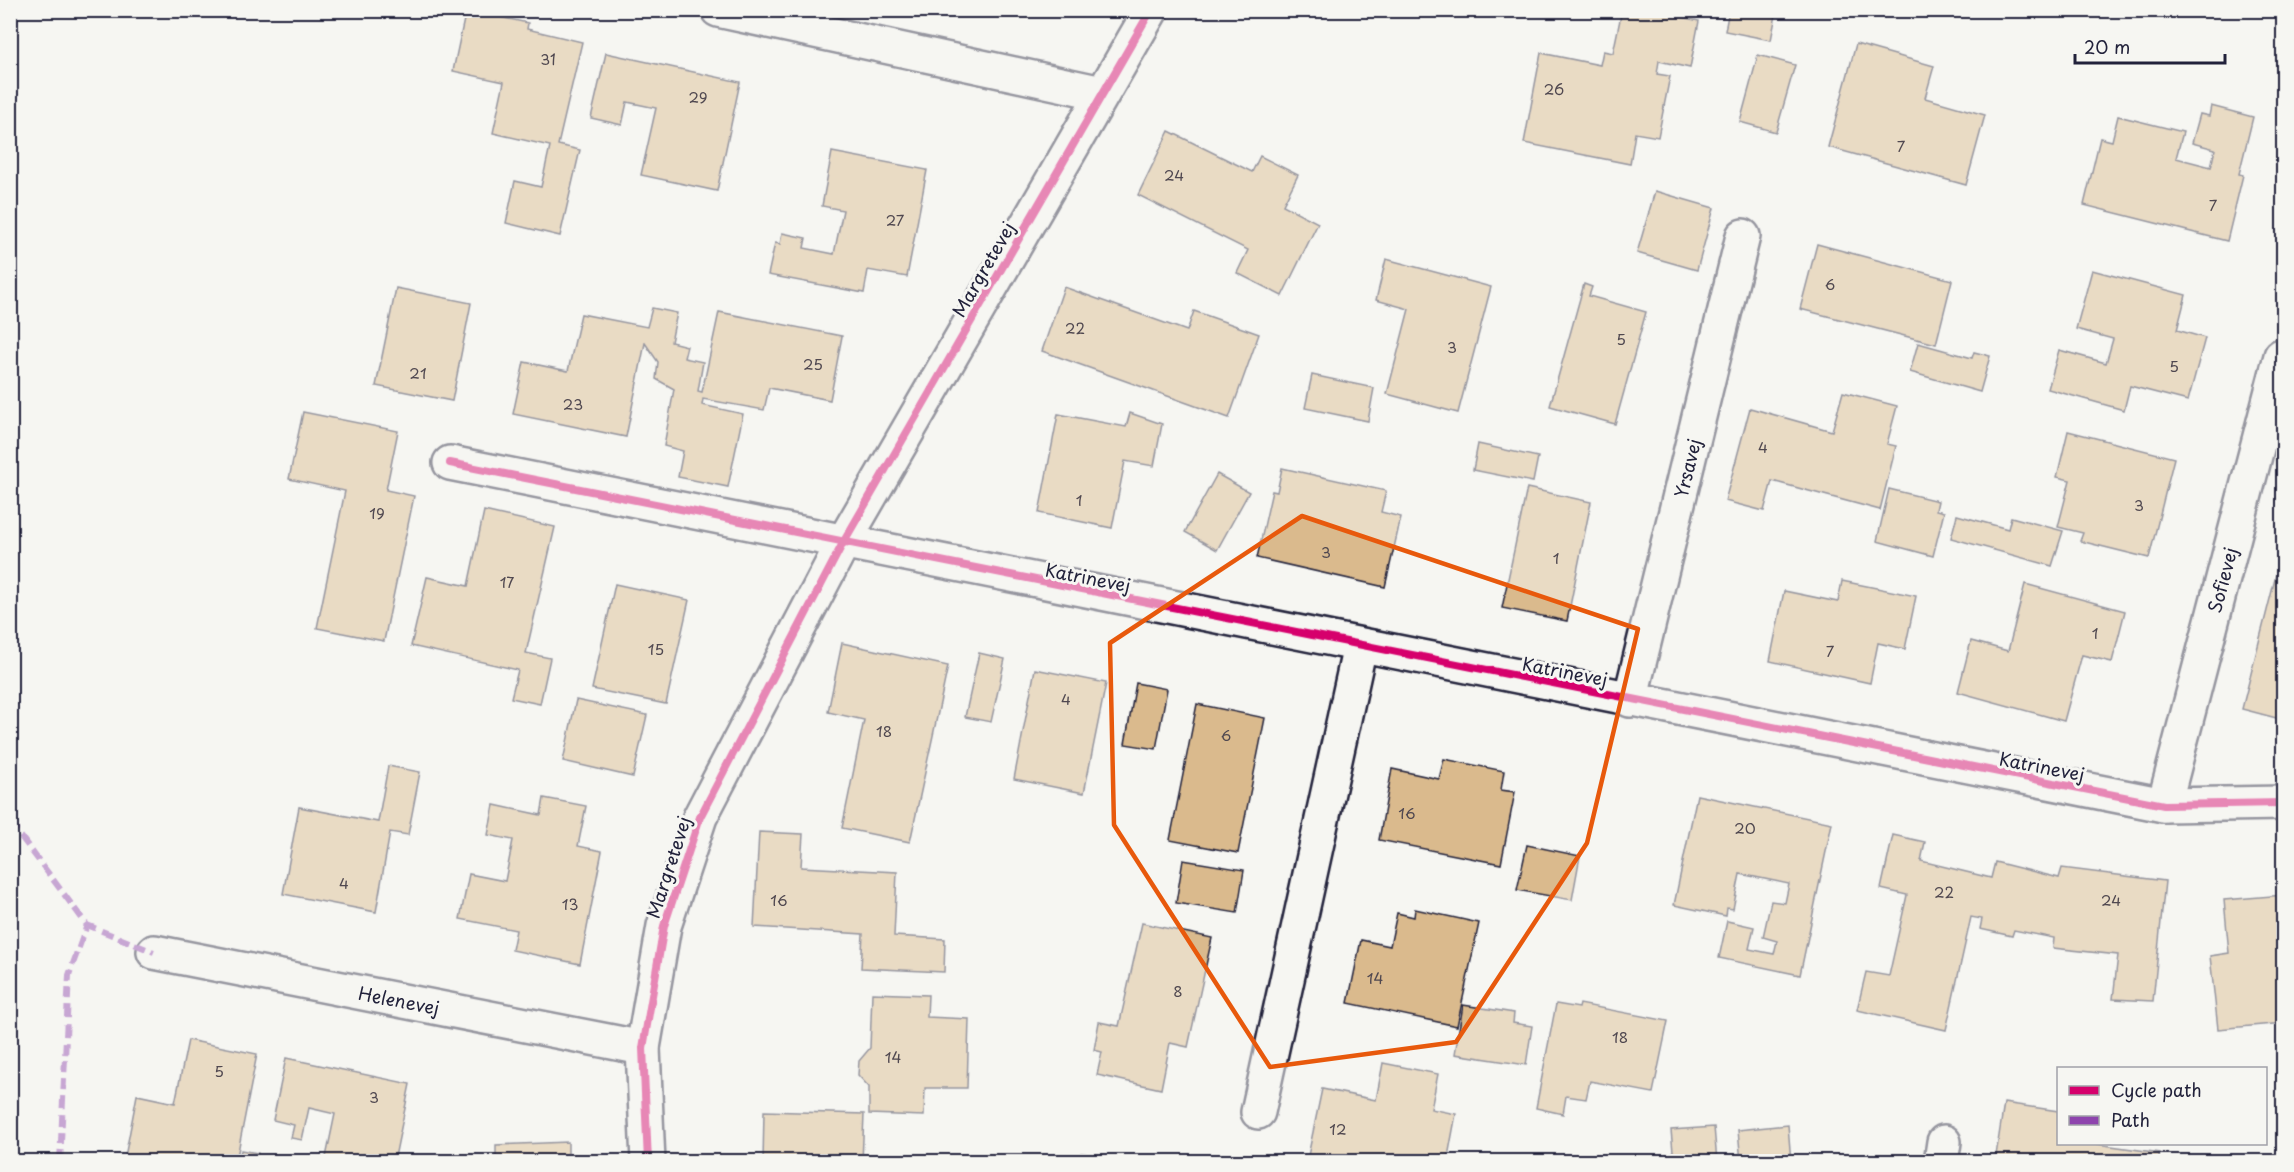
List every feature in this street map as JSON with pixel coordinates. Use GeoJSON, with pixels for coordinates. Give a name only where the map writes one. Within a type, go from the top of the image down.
{"type":"FeatureCollection","features":[{"type":"Feature","properties":{"kind":"street"},"geometry":{"type":"LineString","coordinates":[[718,10],[1102,93]]}},
{"type":"Feature","properties":{"kind":"street","name":"Margretevej"},"geometry":{"type":"LineString","coordinates":[[648,1161],[643,1048],[663,926],[700,817],[843,543],[1150,10]]}},
{"type":"Feature","properties":{"kind":"street","name":"Yrsavej"},"geometry":{"type":"LineString","coordinates":[[1630,700],[1743,236]]}},
{"type":"Feature","properties":{"kind":"street","name":"Sofievej"},"geometry":{"type":"LineString","coordinates":[[2164,805],[2281,356]]}},
{"type":"Feature","properties":{"kind":"street"},"geometry":{"type":"LineString","coordinates":[[450,463],[843,543]]}},
{"type":"Feature","properties":{"kind":"street","name":"Katrinevej"},"geometry":{"type":"LineString","coordinates":[[843,543],[2164,805],[2283,803]]}},
{"type":"Feature","properties":{"kind":"street"},"geometry":{"type":"LineString","coordinates":[[1258,1112],[1360,646]]}},
{"type":"Feature","properties":{"kind":"street","name":"Helenevej"},"geometry":{"type":"LineString","coordinates":[[154,952],[643,1048]]}},
{"type":"Feature","properties":{"kind":"highlighted area"},"geometry":{"type":"Polygon","coordinates":[[[1302,516],[1638,629],[1587,843],[1456,1042],[1270,1067],[1114,825],[1110,643],[1302,516]]]}},
{"type":"Feature","properties":{"kind":"building"},"geometry":{"type":"Polygon","coordinates":[[[466,10],[528,23],[527,29],[582,42],[558,145],[580,150],[560,236],[506,223],[515,181],[541,187],[550,146],[493,133],[504,82],[453,71],[466,10]]]}},
{"type":"Feature","properties":{"kind":"building"},"geometry":{"type":"Polygon","coordinates":[[[1044,10],[1065,10],[1062,18],[1044,10]]]}},
{"type":"Feature","properties":{"kind":"building"},"geometry":{"type":"Polygon","coordinates":[[[1622,10],[1675,10],[1678,11],[1677,16],[1699,21],[1690,68],[1659,61],[1657,74],[1670,76],[1658,137],[1635,133],[1630,164],[1524,143],[1541,53],[1600,65],[1603,51],[1613,53],[1622,10]]]}},
{"type":"Feature","properties":{"kind":"building"},"geometry":{"type":"Polygon","coordinates":[[[1729,10],[1777,10],[1771,40],[1725,31],[1729,10]]]}},
{"type":"Feature","properties":{"kind":"building"},"geometry":{"type":"Polygon","coordinates":[[[1856,44],[1934,66],[1925,98],[1985,115],[1966,185],[1828,147],[1856,44]]]}},
{"type":"Feature","properties":{"kind":"building"},"geometry":{"type":"Polygon","coordinates":[[[606,53],[740,82],[717,191],[641,175],[656,108],[627,102],[622,125],[591,118],[606,53]]]}},
{"type":"Feature","properties":{"kind":"building"},"geometry":{"type":"Polygon","coordinates":[[[1758,55],[1795,65],[1776,132],[1740,122],[1758,55]]]}},
{"type":"Feature","properties":{"kind":"building"},"geometry":{"type":"Polygon","coordinates":[[[2211,106],[2253,117],[2239,174],[2243,175],[2227,241],[2084,205],[2100,138],[2112,141],[2118,116],[2183,132],[2176,158],[2211,167],[2215,149],[2192,143],[2200,114],[2209,116],[2211,106]]]}},
{"type":"Feature","properties":{"kind":"building"},"geometry":{"type":"Polygon","coordinates":[[[1169,131],[1252,172],[1260,156],[1298,175],[1283,205],[1318,223],[1282,296],[1237,273],[1248,250],[1138,195],[1169,131]]]}},
{"type":"Feature","properties":{"kind":"building"},"geometry":{"type":"Polygon","coordinates":[[[832,152],[927,170],[907,277],[868,270],[864,293],[768,275],[775,243],[780,244],[782,233],[806,238],[804,248],[834,254],[843,210],[822,206],[832,152]]]}},
{"type":"Feature","properties":{"kind":"building"},"geometry":{"type":"Polygon","coordinates":[[[1655,191],[1714,208],[1697,270],[1637,253],[1655,191]]]}},
{"type":"Feature","properties":{"kind":"building"},"geometry":{"type":"Polygon","coordinates":[[[1817,244],[1952,280],[1936,344],[1800,309],[1817,244]]]}},
{"type":"Feature","properties":{"kind":"building"},"geometry":{"type":"Polygon","coordinates":[[[1386,259],[1491,287],[1458,413],[1387,394],[1409,309],[1376,300],[1386,259]]]}},
{"type":"Feature","properties":{"kind":"building"},"geometry":{"type":"Polygon","coordinates":[[[2092,270],[2186,295],[2177,330],[2205,338],[2188,401],[2130,386],[2124,410],[2048,389],[2059,350],[2106,363],[2113,339],[2076,329],[2092,270]]]}},
{"type":"Feature","properties":{"kind":"building"},"geometry":{"type":"Polygon","coordinates":[[[1584,284],[1592,287],[1589,296],[1646,312],[1615,424],[1550,406],[1584,284]]]}},
{"type":"Feature","properties":{"kind":"building"},"geometry":{"type":"Polygon","coordinates":[[[1064,287],[1187,331],[1194,311],[1259,334],[1229,418],[1042,351],[1064,287]]]}},
{"type":"Feature","properties":{"kind":"building"},"geometry":{"type":"Polygon","coordinates":[[[396,288],[471,303],[452,401],[376,386],[396,288]]]}},
{"type":"Feature","properties":{"kind":"building"},"geometry":{"type":"Polygon","coordinates":[[[652,308],[677,313],[671,342],[687,346],[684,358],[703,362],[698,391],[702,392],[719,312],[842,336],[830,400],[769,388],[764,410],[703,399],[702,405],[743,414],[728,487],[678,477],[683,451],[664,446],[674,389],[656,379],[658,362],[645,343],[626,437],[513,414],[524,362],[568,371],[581,314],[647,327],[652,308]]]}},
{"type":"Feature","properties":{"kind":"building"},"geometry":{"type":"Polygon","coordinates":[[[1918,343],[1972,358],[1974,352],[1990,356],[1980,392],[1910,372],[1918,343]]]}},
{"type":"Feature","properties":{"kind":"building"},"geometry":{"type":"Polygon","coordinates":[[[1312,375],[1374,388],[1368,421],[1305,408],[1312,375]]]}},
{"type":"Feature","properties":{"kind":"building"},"geometry":{"type":"Polygon","coordinates":[[[1843,392],[1897,406],[1887,444],[1896,446],[1880,510],[1772,481],[1764,511],[1725,501],[1750,408],[1832,431],[1843,392]]]}},
{"type":"Feature","properties":{"kind":"building"},"geometry":{"type":"Polygon","coordinates":[[[303,412],[398,431],[386,490],[414,496],[384,641],[317,628],[345,491],[289,479],[303,412]]]}},
{"type":"Feature","properties":{"kind":"building"},"geometry":{"type":"Polygon","coordinates":[[[1130,413],[1162,424],[1154,466],[1125,461],[1112,528],[1039,513],[1058,414],[1126,427],[1130,413]]]}},
{"type":"Feature","properties":{"kind":"building"},"geometry":{"type":"Polygon","coordinates":[[[2068,431],[2174,458],[2149,558],[2080,541],[2083,533],[2058,527],[2070,480],[2057,477],[2068,431]]]}},
{"type":"Feature","properties":{"kind":"building"},"geometry":{"type":"Polygon","coordinates":[[[1478,444],[1538,457],[1533,482],[1473,470],[1478,444]]]}},
{"type":"Feature","properties":{"kind":"building"},"geometry":{"type":"Polygon","coordinates":[[[1282,468],[1386,491],[1381,512],[1401,517],[1385,587],[1257,558],[1272,491],[1277,492],[1282,468]]]}},
{"type":"Feature","properties":{"kind":"building"},"geometry":{"type":"Polygon","coordinates":[[[1217,474],[1249,492],[1217,550],[1185,532],[1217,474]]]}},
{"type":"Feature","properties":{"kind":"building"},"geometry":{"type":"Polygon","coordinates":[[[1527,488],[1591,502],[1567,621],[1502,608],[1527,488]]]}},
{"type":"Feature","properties":{"kind":"building"},"geometry":{"type":"Polygon","coordinates":[[[1889,489],[1938,501],[1936,510],[1944,512],[1933,556],[1877,541],[1889,489]]]}},
{"type":"Feature","properties":{"kind":"building"},"geometry":{"type":"Polygon","coordinates":[[[484,511],[555,527],[526,653],[550,658],[540,704],[511,698],[518,670],[411,646],[427,577],[468,586],[484,511]]]}},
{"type":"Feature","properties":{"kind":"building"},"geometry":{"type":"Polygon","coordinates":[[[1957,515],[2008,529],[2011,517],[2063,531],[2052,566],[1951,538],[1957,515]]]}},
{"type":"Feature","properties":{"kind":"building"},"geometry":{"type":"Polygon","coordinates":[[[2278,567],[2284,569],[2284,720],[2242,709],[2278,567]]]}},
{"type":"Feature","properties":{"kind":"building"},"geometry":{"type":"Polygon","coordinates":[[[1842,581],[1916,596],[1905,649],[1878,643],[1870,683],[1770,661],[1784,591],[1838,602],[1842,581]]]}},
{"type":"Feature","properties":{"kind":"building"},"geometry":{"type":"Polygon","coordinates":[[[615,584],[689,600],[666,704],[592,689],[615,584]]]}},
{"type":"Feature","properties":{"kind":"building"},"geometry":{"type":"Polygon","coordinates":[[[2025,584],[2125,611],[2112,662],[2082,655],[2064,721],[1958,692],[1971,641],[2008,651],[2025,584]]]}},
{"type":"Feature","properties":{"kind":"building"},"geometry":{"type":"Polygon","coordinates":[[[842,643],[948,666],[910,842],[842,828],[864,720],[828,712],[842,643]]]}},
{"type":"Feature","properties":{"kind":"building"},"geometry":{"type":"Polygon","coordinates":[[[979,653],[1005,659],[991,722],[965,717],[979,653]]]}},
{"type":"Feature","properties":{"kind":"building"},"geometry":{"type":"Polygon","coordinates":[[[1035,669],[1106,683],[1084,793],[1014,779],[1035,669]]]}},
{"type":"Feature","properties":{"kind":"building"},"geometry":{"type":"Polygon","coordinates":[[[1136,683],[1167,689],[1156,749],[1125,744],[1136,683]]]}},
{"type":"Feature","properties":{"kind":"building"},"geometry":{"type":"Polygon","coordinates":[[[576,700],[647,715],[633,777],[563,761],[576,700]]]}},
{"type":"Feature","properties":{"kind":"building"},"geometry":{"type":"Polygon","coordinates":[[[1197,704],[1265,718],[1238,853],[1170,840],[1197,704]]]}},
{"type":"Feature","properties":{"kind":"building"},"geometry":{"type":"Polygon","coordinates":[[[1444,759],[1504,771],[1501,790],[1515,792],[1501,864],[1379,840],[1392,769],[1439,779],[1444,759]]]}},
{"type":"Feature","properties":{"kind":"building"},"geometry":{"type":"Polygon","coordinates":[[[388,766],[420,772],[408,835],[390,832],[376,912],[283,894],[299,807],[378,822],[388,766]]]}},
{"type":"Feature","properties":{"kind":"building"},"geometry":{"type":"Polygon","coordinates":[[[1697,795],[1832,823],[1800,975],[1719,958],[1727,921],[1754,927],[1749,949],[1774,954],[1777,941],[1763,937],[1771,901],[1785,903],[1789,884],[1740,874],[1733,909],[1727,908],[1726,916],[1674,905],[1697,795]]]}},
{"type":"Feature","properties":{"kind":"building"},"geometry":{"type":"Polygon","coordinates":[[[544,798],[586,806],[578,846],[602,851],[580,964],[512,950],[516,930],[460,919],[469,874],[505,881],[513,840],[488,835],[494,805],[541,815],[544,798]]]}},
{"type":"Feature","properties":{"kind":"building"},"geometry":{"type":"Polygon","coordinates":[[[759,832],[803,834],[801,867],[897,872],[894,936],[945,939],[944,972],[861,968],[863,934],[754,927],[759,832]]]}},
{"type":"Feature","properties":{"kind":"building"},"geometry":{"type":"Polygon","coordinates":[[[1893,835],[1925,842],[1921,861],[1991,878],[1995,862],[2059,878],[2062,868],[2165,881],[2153,1001],[2113,999],[2118,955],[2053,948],[2054,938],[2014,930],[2012,936],[1980,929],[1982,919],[1971,917],[1946,1030],[1857,1010],[1866,972],[1889,976],[1907,895],[1881,889],[1893,835]]]}},
{"type":"Feature","properties":{"kind":"building"},"geometry":{"type":"Polygon","coordinates":[[[1527,845],[1580,856],[1572,900],[1517,890],[1527,845]]]}},
{"type":"Feature","properties":{"kind":"building"},"geometry":{"type":"Polygon","coordinates":[[[1183,860],[1244,870],[1237,913],[1176,903],[1183,860]]]}},
{"type":"Feature","properties":{"kind":"building"},"geometry":{"type":"Polygon","coordinates":[[[2284,895],[2284,1023],[2218,1029],[2210,956],[2229,953],[2224,900],[2284,895]]]}},
{"type":"Feature","properties":{"kind":"building"},"geometry":{"type":"Polygon","coordinates":[[[1415,909],[1479,923],[1457,1026],[1348,1003],[1361,940],[1390,946],[1397,913],[1414,917],[1415,909]]]}},
{"type":"Feature","properties":{"kind":"building"},"geometry":{"type":"Polygon","coordinates":[[[1142,923],[1212,938],[1188,1047],[1170,1043],[1161,1089],[1097,1075],[1102,1052],[1094,1050],[1099,1022],[1119,1026],[1142,923]]]}},
{"type":"Feature","properties":{"kind":"building"},"geometry":{"type":"Polygon","coordinates":[[[872,993],[928,995],[927,1017],[969,1019],[967,1088],[925,1088],[924,1116],[869,1114],[869,1087],[858,1075],[859,1061],[870,1048],[872,993]]]}},
{"type":"Feature","properties":{"kind":"building"},"geometry":{"type":"Polygon","coordinates":[[[1556,1004],[1579,1008],[1580,1004],[1668,1021],[1653,1093],[1590,1081],[1586,1099],[1566,1096],[1563,1114],[1536,1108],[1556,1004]]]}},
{"type":"Feature","properties":{"kind":"building"},"geometry":{"type":"Polygon","coordinates":[[[1463,1005],[1514,1013],[1513,1023],[1532,1026],[1526,1065],[1455,1054],[1463,1005]]]}},
{"type":"Feature","properties":{"kind":"building"},"geometry":{"type":"Polygon","coordinates":[[[188,1040],[257,1054],[236,1162],[124,1162],[137,1095],[175,1103],[188,1040]]]}},
{"type":"Feature","properties":{"kind":"building"},"geometry":{"type":"Polygon","coordinates":[[[286,1058],[410,1084],[394,1162],[325,1162],[335,1114],[309,1108],[302,1140],[291,1138],[294,1125],[273,1120],[286,1058]]]}},
{"type":"Feature","properties":{"kind":"building"},"geometry":{"type":"Polygon","coordinates":[[[1383,1063],[1438,1074],[1431,1109],[1456,1114],[1447,1162],[1337,1162],[1308,1156],[1322,1089],[1376,1100],[1383,1063]]]}},
{"type":"Feature","properties":{"kind":"building"},"geometry":{"type":"Polygon","coordinates":[[[2004,1103],[2057,1111],[2057,1145],[2104,1145],[2160,1153],[2158,1162],[1995,1162],[2004,1103]]]}},
{"type":"Feature","properties":{"kind":"building"},"geometry":{"type":"Polygon","coordinates":[[[764,1111],[864,1114],[862,1162],[763,1162],[764,1111]]]}},
{"type":"Feature","properties":{"kind":"building"},"geometry":{"type":"Polygon","coordinates":[[[1788,1125],[1791,1162],[1741,1162],[1738,1130],[1788,1125]]]}},
{"type":"Feature","properties":{"kind":"building"},"geometry":{"type":"Polygon","coordinates":[[[1714,1127],[1717,1162],[1674,1162],[1671,1130],[1714,1127]]]}},
{"type":"Feature","properties":{"kind":"building"},"geometry":{"type":"Polygon","coordinates":[[[568,1142],[568,1162],[496,1162],[496,1145],[568,1142]]]}},
{"type":"Feature","properties":{"kind":"building"},"geometry":{"type":"Polygon","coordinates":[[[241,1150],[258,1153],[257,1162],[239,1162],[241,1150]]]}},
{"type":"Feature","properties":{"kind":"building"},"geometry":{"type":"Polygon","coordinates":[[[1081,1153],[1154,1162],[1080,1162],[1081,1153]]]}},
{"type":"Feature","properties":{"kind":"marked path"},"geometry":{"type":"LineString","coordinates":[[10,822],[87,925],[154,952]]}},
{"type":"Feature","properties":{"kind":"marked path"},"geometry":{"type":"LineString","coordinates":[[60,1162],[69,975],[87,925]]}},
{"type":"Feature","properties":{"kind":"cycle path"},"geometry":{"type":"LineString","coordinates":[[648,1162],[643,1048],[664,926],[700,817],[843,543],[1151,10]]}},
{"type":"Feature","properties":{"kind":"cycle path"},"geometry":{"type":"LineString","coordinates":[[450,463],[2164,805],[2284,803]]}}]}
